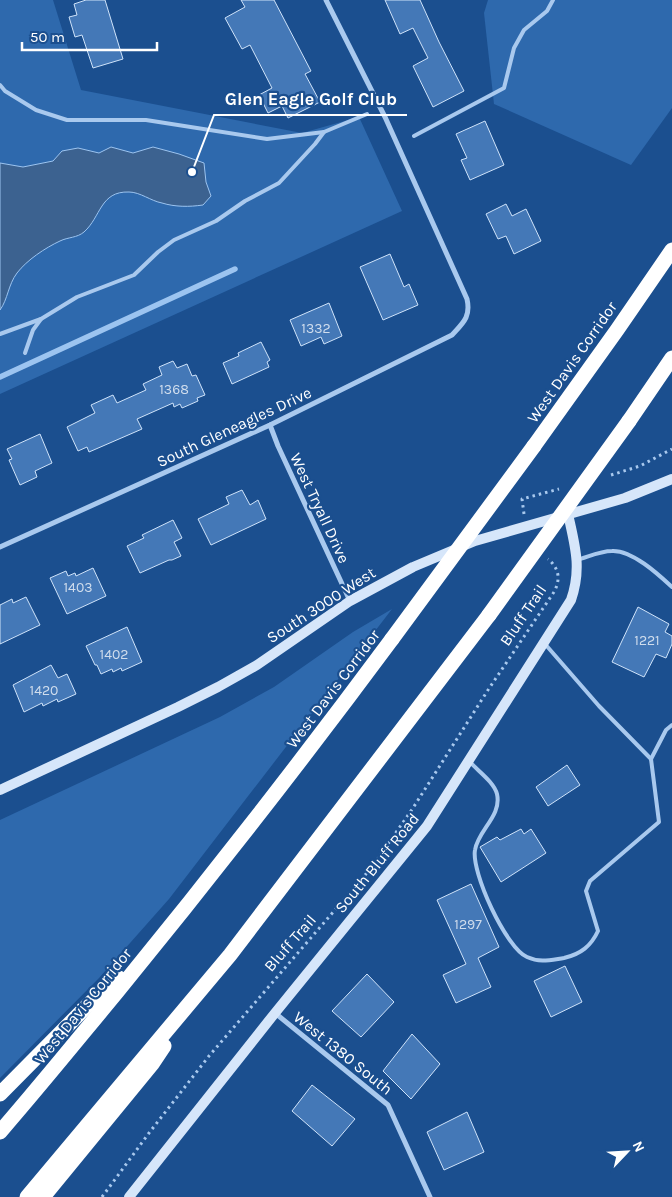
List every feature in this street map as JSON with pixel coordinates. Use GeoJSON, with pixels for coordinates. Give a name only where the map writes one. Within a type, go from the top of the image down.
{"type":"FeatureCollection","features":[{"type":"Feature","properties":{"kind":"highway","name":"West Davis Corridor"},"geometry":{"type":"LineString","coordinates":[[0,1132],[155,945],[326,729],[534,446],[672,250]]}},
{"type":"Feature","properties":{"kind":"highway"},"geometry":{"type":"LineString","coordinates":[[27,1197],[194,995],[230,955],[489,615],[629,421],[672,358]]}},
{"type":"Feature","properties":{"kind":"highway"},"geometry":{"type":"LineString","coordinates":[[0,1094],[88,1006],[155,945]]}},
{"type":"Feature","properties":{"kind":"highway"},"geometry":{"type":"LineString","coordinates":[[43,1197],[152,1064],[194,995]]}},
{"type":"Feature","properties":{"kind":"street","name":"South Gleneagles Drive"},"geometry":{"type":"LineString","coordinates":[[0,547],[270,425],[452,335],[465,321],[469,308],[462,289],[385,116],[326,0]]}},
{"type":"Feature","properties":{"kind":"street","name":"West Tryall Drive"},"geometry":{"type":"LineString","coordinates":[[270,425],[350,601]]}},
{"type":"Feature","properties":{"kind":"street","name":"South 3000 West"},"geometry":{"type":"LineString","coordinates":[[0,790],[178,708],[218,687],[257,665],[350,601],[389,579],[444,553],[507,531],[625,498],[672,479]]}},
{"type":"Feature","properties":{"kind":"street","name":"South Bluff Road"},"geometry":{"type":"LineString","coordinates":[[129,1197],[427,826],[570,600],[577,575],[577,561],[568,514]]}},
{"type":"Feature","properties":{"kind":"street","name":"West 1380 South"},"geometry":{"type":"LineString","coordinates":[[275,1013],[388,1105],[430,1197]]}},
{"type":"Feature","properties":{"kind":"lane"},"geometry":{"type":"LineString","coordinates":[[414,136],[504,88],[514,48],[524,30],[547,11],[553,0]]}},
{"type":"Feature","properties":{"kind":"lane"},"geometry":{"type":"LineString","coordinates":[[0,85],[5,91],[36,110],[67,120],[146,120],[267,139],[324,132],[367,114]]}},
{"type":"Feature","properties":{"kind":"lane"},"geometry":{"type":"LineString","coordinates":[[0,334],[41,319],[77,297],[134,275],[158,252],[174,240],[216,221],[245,201],[280,183],[316,144],[324,132]]}},
{"type":"Feature","properties":{"kind":"lane"},"geometry":{"type":"LineString","coordinates":[[25,353],[33,330],[41,319]]}},
{"type":"Feature","properties":{"kind":"lane"},"geometry":{"type":"LineString","coordinates":[[577,561],[609,551],[621,552],[649,568],[672,587]]}},
{"type":"Feature","properties":{"kind":"lane"},"geometry":{"type":"LineString","coordinates":[[544,643],[599,706],[651,759]]}},
{"type":"Feature","properties":{"kind":"lane"},"geometry":{"type":"LineString","coordinates":[[468,761],[490,783],[496,793],[498,807],[475,849],[476,868],[484,893],[507,938],[525,957],[544,962],[576,955],[592,943],[598,931],[586,891],[590,881],[659,822],[651,759],[666,730],[672,725]]}},
{"type":"Feature","properties":{"kind":"path","name":"Bluff Trail"},"geometry":{"type":"LineString","coordinates":[[102,1197],[180,1091],[348,896],[393,838],[558,585],[559,577],[553,563],[541,557]]}},
{"type":"Feature","properties":{"kind":"shaded area"},"geometry":{"type":"Polygon","coordinates":[[[0,0],[53,0],[81,90],[302,133],[359,117],[402,211],[0,394],[0,0]]]}},
{"type":"Feature","properties":{"kind":"shaded area"},"geometry":{"type":"Polygon","coordinates":[[[488,0],[672,0],[672,108],[631,165],[494,104],[484,13],[488,0]]]}},
{"type":"Feature","properties":{"kind":"shaded area"},"geometry":{"type":"Polygon","coordinates":[[[111,147],[133,153],[153,147],[204,163],[206,182],[211,196],[203,205],[177,206],[158,202],[133,192],[119,193],[112,196],[106,200],[90,226],[84,232],[48,247],[21,268],[14,278],[0,310],[0,163],[23,167],[53,161],[62,151],[78,148],[99,153],[111,147]]]}},
{"type":"Feature","properties":{"kind":"shaded area"},"geometry":{"type":"Polygon","coordinates":[[[392,609],[169,899],[99,978],[0,1078],[0,820],[220,717],[274,687],[353,632],[392,609]]]}},
{"type":"Feature","properties":{"kind":"building"},"geometry":{"type":"Polygon","coordinates":[[[86,0],[105,0],[123,59],[93,68],[82,35],[75,37],[69,17],[77,15],[74,4],[86,0]]]}},
{"type":"Feature","properties":{"kind":"building"},"geometry":{"type":"Polygon","coordinates":[[[241,0],[274,0],[311,71],[305,74],[320,102],[288,118],[282,106],[268,113],[259,95],[272,88],[250,45],[242,49],[225,18],[245,7],[241,0]]]}},
{"type":"Feature","properties":{"kind":"building"},"geometry":{"type":"Polygon","coordinates":[[[385,0],[420,0],[464,91],[433,107],[413,66],[428,58],[413,28],[400,34],[385,0]]]}},
{"type":"Feature","properties":{"kind":"building"},"geometry":{"type":"Polygon","coordinates":[[[485,121],[504,165],[470,180],[461,160],[467,158],[456,134],[485,121]]]}},
{"type":"Feature","properties":{"kind":"building"},"geometry":{"type":"Polygon","coordinates":[[[506,204],[512,216],[526,209],[541,241],[514,254],[506,236],[498,239],[486,214],[506,204]]]}},
{"type":"Feature","properties":{"kind":"building"},"geometry":{"type":"Polygon","coordinates":[[[390,254],[404,287],[409,284],[418,305],[383,320],[360,267],[390,254]]]}},
{"type":"Feature","properties":{"kind":"building"},"geometry":{"type":"Polygon","coordinates":[[[329,303],[342,336],[324,344],[321,337],[301,346],[290,320],[329,303]]]}},
{"type":"Feature","properties":{"kind":"building"},"geometry":{"type":"Polygon","coordinates":[[[261,342],[270,360],[267,362],[269,367],[232,384],[223,363],[239,356],[238,353],[261,342]]]}},
{"type":"Feature","properties":{"kind":"building"},"geometry":{"type":"Polygon","coordinates":[[[173,361],[177,368],[187,364],[192,376],[196,375],[205,395],[197,398],[198,401],[182,408],[180,404],[174,407],[173,403],[137,419],[142,429],[89,452],[87,447],[78,451],[67,427],[95,413],[91,405],[113,395],[117,403],[146,390],[143,384],[162,375],[159,367],[173,361]]]}},
{"type":"Feature","properties":{"kind":"building"},"geometry":{"type":"Polygon","coordinates":[[[40,434],[52,463],[35,471],[37,477],[20,485],[9,460],[12,459],[7,449],[40,434]]]}},
{"type":"Feature","properties":{"kind":"building"},"geometry":{"type":"Polygon","coordinates":[[[242,490],[250,505],[258,500],[266,519],[211,545],[198,519],[229,504],[226,497],[242,490]]]}},
{"type":"Feature","properties":{"kind":"building"},"geometry":{"type":"Polygon","coordinates":[[[173,520],[182,538],[174,542],[181,556],[140,573],[127,546],[144,538],[142,535],[173,520]]]}},
{"type":"Feature","properties":{"kind":"building"},"geometry":{"type":"Polygon","coordinates":[[[93,568],[106,596],[67,614],[50,578],[66,571],[68,576],[75,573],[76,576],[93,568]]]}},
{"type":"Feature","properties":{"kind":"building"},"geometry":{"type":"Polygon","coordinates":[[[26,597],[40,625],[0,644],[0,605],[12,599],[13,603],[26,597]]]}},
{"type":"Feature","properties":{"kind":"building"},"geometry":{"type":"Polygon","coordinates":[[[638,607],[669,624],[665,632],[672,636],[672,644],[666,658],[656,654],[644,677],[612,662],[638,607]]]}},
{"type":"Feature","properties":{"kind":"building"},"geometry":{"type":"Polygon","coordinates":[[[127,627],[142,662],[122,671],[121,668],[113,672],[112,669],[101,674],[86,646],[127,627]]]}},
{"type":"Feature","properties":{"kind":"building"},"geometry":{"type":"Polygon","coordinates":[[[51,665],[58,678],[67,674],[76,694],[58,702],[57,699],[43,706],[42,703],[24,712],[13,685],[51,665]]]}},
{"type":"Feature","properties":{"kind":"building"},"geometry":{"type":"Polygon","coordinates":[[[567,765],[580,785],[548,806],[536,787],[567,765]]]}},
{"type":"Feature","properties":{"kind":"building"},"geometry":{"type":"Polygon","coordinates":[[[521,829],[524,834],[531,829],[546,853],[501,882],[480,847],[497,837],[500,840],[521,829]]]}},
{"type":"Feature","properties":{"kind":"building"},"geometry":{"type":"Polygon","coordinates":[[[471,884],[499,947],[478,958],[491,987],[456,1003],[443,975],[466,964],[437,900],[471,884]]]}},
{"type":"Feature","properties":{"kind":"building"},"geometry":{"type":"Polygon","coordinates":[[[565,966],[582,1002],[551,1017],[534,981],[565,966]]]}},
{"type":"Feature","properties":{"kind":"building"},"geometry":{"type":"Polygon","coordinates":[[[367,974],[394,1002],[361,1037],[332,1011],[367,974]]]}},
{"type":"Feature","properties":{"kind":"building"},"geometry":{"type":"Polygon","coordinates":[[[412,1034],[440,1064],[411,1099],[383,1071],[412,1034]]]}},
{"type":"Feature","properties":{"kind":"building"},"geometry":{"type":"Polygon","coordinates":[[[312,1085],[355,1119],[332,1146],[292,1111],[312,1085]]]}},
{"type":"Feature","properties":{"kind":"building"},"geometry":{"type":"Polygon","coordinates":[[[467,1112],[484,1152],[444,1170],[427,1132],[467,1112]]]}},
{"type":"Feature","properties":{"kind":"waterway"},"geometry":{"type":"LineString","coordinates":[[0,377],[235,269]]}},
{"type":"Feature","properties":{"kind":"place","name":"Glen Eagle Golf Club"},"geometry":{"type":"Point","coordinates":[192,172]}}]}
